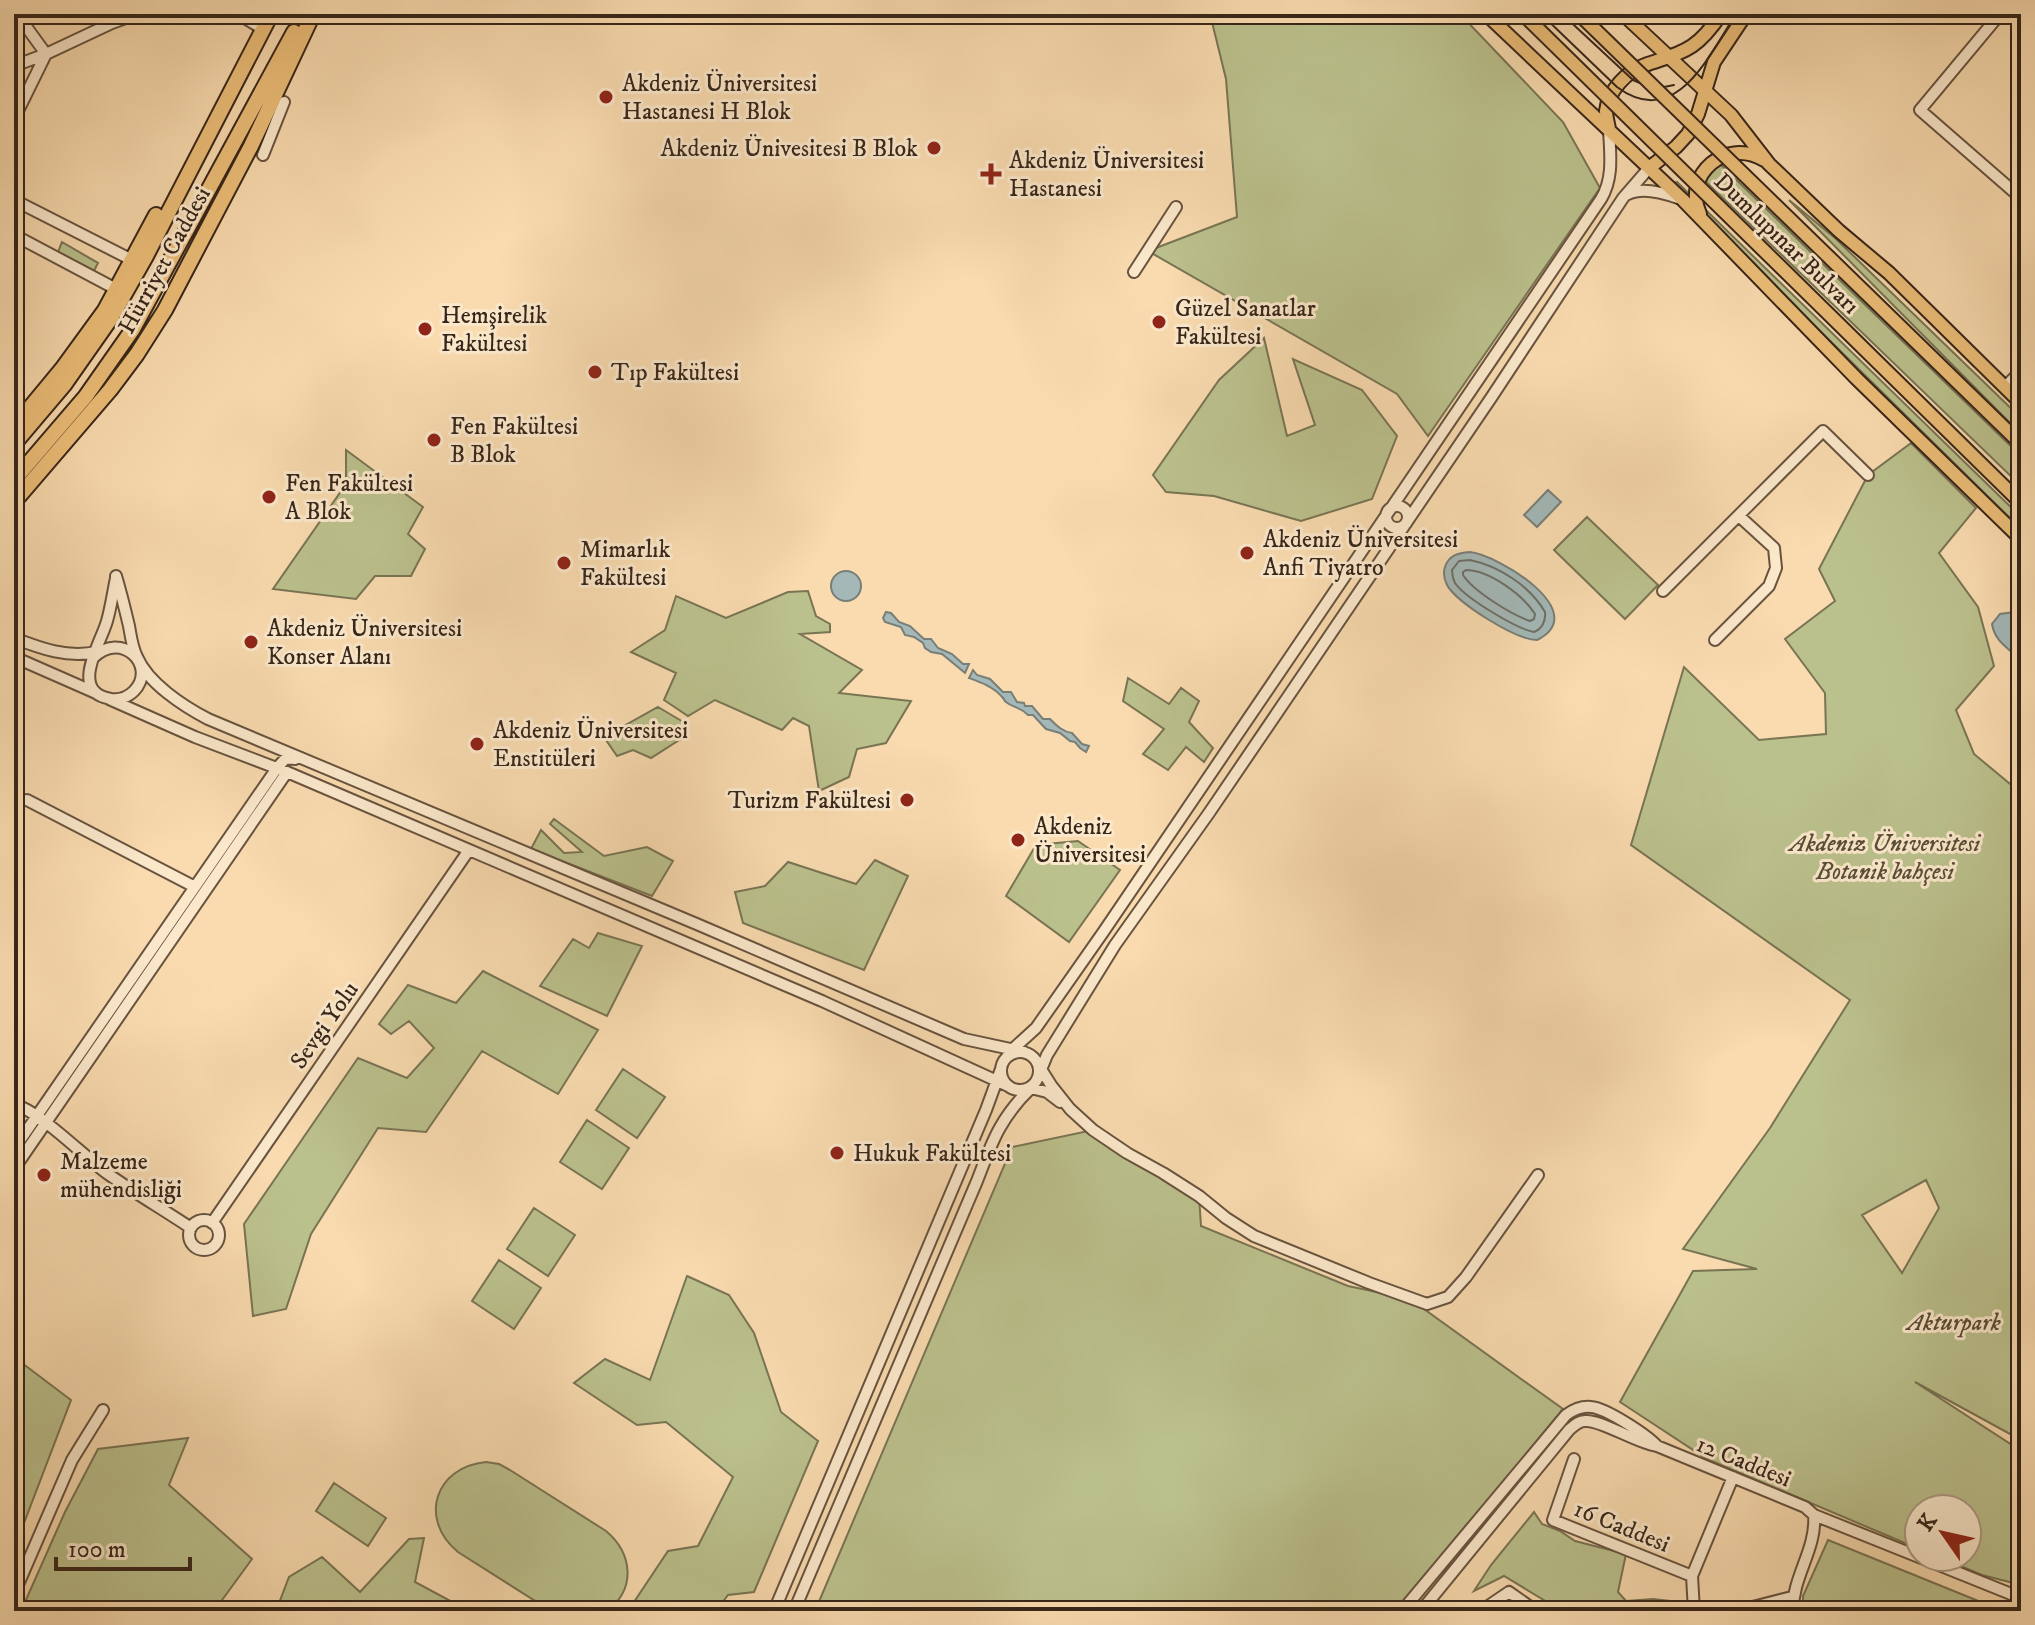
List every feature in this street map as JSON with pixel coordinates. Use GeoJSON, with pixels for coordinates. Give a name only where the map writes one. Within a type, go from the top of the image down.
{"type":"FeatureCollection","features":[{"type":"Feature","properties":{"kind":"highway"},"geometry":{"type":"LineString","coordinates":[[14,444],[64,385],[111,318],[271,14]]}},
{"type":"Feature","properties":{"kind":"highway"},"geometry":{"type":"LineString","coordinates":[[14,480],[86,396],[133,329],[304,14]]}},
{"type":"Feature","properties":{"kind":"highway","name":"Hürriyet Caddesi"},"geometry":{"type":"LineString","coordinates":[[14,502],[110,390],[165,310],[251,146],[313,14]]}},
{"type":"Feature","properties":{"kind":"highway","name":"Hürriyet Caddesi"},"geometry":{"type":"LineString","coordinates":[[14,427],[105,310],[261,20]]}},
{"type":"Feature","properties":{"kind":"main road"},"geometry":{"type":"LineString","coordinates":[[1486,14],[1683,200],[1856,378],[2021,539]]}},
{"type":"Feature","properties":{"kind":"main road","name":"Dumlupınar Bulvarı"},"geometry":{"type":"LineString","coordinates":[[1523,14],[2021,503]]}},
{"type":"Feature","properties":{"kind":"main road","name":"Dumlupınar Bulvarı"},"geometry":{"type":"LineString","coordinates":[[1579,14],[2021,444]]}},
{"type":"Feature","properties":{"kind":"main road"},"geometry":{"type":"LineString","coordinates":[[1623,14],[1731,115],[1769,164],[1839,231],[1889,273],[2021,403]]}},
{"type":"Feature","properties":{"kind":"main road"},"geometry":{"type":"LineString","coordinates":[[1609,129],[1606,111],[1610,96],[1617,87],[1643,65],[1669,58],[1695,44],[1721,14]]}},
{"type":"Feature","properties":{"kind":"main road"},"geometry":{"type":"LineString","coordinates":[[1649,168],[1688,134],[1695,122],[1714,62],[1746,14]]}},
{"type":"Feature","properties":{"kind":"main road"},"geometry":{"type":"LineString","coordinates":[[1702,220],[1695,196],[1697,183],[1711,162],[1734,152],[1759,157],[1769,164]]}},
{"type":"Feature","properties":{"kind":"street"},"geometry":{"type":"LineString","coordinates":[[17,14],[46,54]]}},
{"type":"Feature","properties":{"kind":"street"},"geometry":{"type":"LineString","coordinates":[[14,66],[46,54],[110,18],[137,14]]}},
{"type":"Feature","properties":{"kind":"street"},"geometry":{"type":"LineString","coordinates":[[238,14],[261,20]]}},
{"type":"Feature","properties":{"kind":"street"},"geometry":{"type":"LineString","coordinates":[[2000,14],[1920,110],[2021,198]]}},
{"type":"Feature","properties":{"kind":"street"},"geometry":{"type":"LineString","coordinates":[[14,119],[46,54]]}},
{"type":"Feature","properties":{"kind":"street"},"geometry":{"type":"LineString","coordinates":[[263,155],[284,102]]}},
{"type":"Feature","properties":{"kind":"street"},"geometry":{"type":"LineString","coordinates":[[774,1611],[1002,1079],[1010,1053],[1036,1028],[1104,931],[1606,191],[1609,129]]}},
{"type":"Feature","properties":{"kind":"street"},"geometry":{"type":"LineString","coordinates":[[794,1611],[996,1130],[1038,1078],[1047,1055],[1115,945],[1209,813],[1623,198],[1649,168]]}},
{"type":"Feature","properties":{"kind":"street"},"geometry":{"type":"LineString","coordinates":[[1623,198],[1637,191],[1683,200]]}},
{"type":"Feature","properties":{"kind":"street"},"geometry":{"type":"LineString","coordinates":[[14,200],[132,260]]}},
{"type":"Feature","properties":{"kind":"street"},"geometry":{"type":"LineString","coordinates":[[1134,272],[1176,207]]}},
{"type":"Feature","properties":{"kind":"street"},"geometry":{"type":"LineString","coordinates":[[14,235],[116,289]]}},
{"type":"Feature","properties":{"kind":"street"},"geometry":{"type":"LineString","coordinates":[[1524,313],[1539,324]]}},
{"type":"Feature","properties":{"kind":"street"},"geometry":{"type":"LineString","coordinates":[[2005,387],[2021,371]]}},
{"type":"Feature","properties":{"kind":"street"},"geometry":{"type":"LineString","coordinates":[[1663,591],[1823,431],[1868,475]]}},
{"type":"Feature","properties":{"kind":"street"},"geometry":{"type":"LineString","coordinates":[[1388,511],[1395,507],[1403,508],[1407,515],[1406,523]]}},
{"type":"Feature","properties":{"kind":"street"},"geometry":{"type":"LineString","coordinates":[[1715,640],[1769,586],[1776,568],[1774,548],[1739,516]]}},
{"type":"Feature","properties":{"kind":"street"},"geometry":{"type":"LineString","coordinates":[[116,576],[132,644],[138,659],[141,676],[133,692],[126,697],[105,697],[90,683],[89,665],[96,654],[106,622],[116,576]]}},
{"type":"Feature","properties":{"kind":"street"},"geometry":{"type":"LineString","coordinates":[[14,638],[62,654],[96,654],[107,647],[125,648],[154,680],[189,709],[208,719],[964,1039],[1010,1053],[1031,1055],[1070,1109]]}},
{"type":"Feature","properties":{"kind":"street"},"geometry":{"type":"LineString","coordinates":[[14,657],[195,737],[282,770],[822,1001],[1002,1079],[1019,1091],[1031,1088],[1047,1092],[1093,1130],[1199,1196],[1254,1236],[1427,1304],[1448,1297],[1466,1277],[1538,1175]]}},
{"type":"Feature","properties":{"kind":"street"},"geometry":{"type":"LineString","coordinates":[[14,1149],[40,1120],[282,770],[286,758],[322,767]]}},
{"type":"Feature","properties":{"kind":"street"},"geometry":{"type":"LineString","coordinates":[[14,1169],[40,1120],[195,887],[282,770]]}},
{"type":"Feature","properties":{"kind":"street"},"geometry":{"type":"LineString","coordinates":[[27,800],[195,887]]}},
{"type":"Feature","properties":{"kind":"street","name":"Sevgi Yolu"},"geometry":{"type":"LineString","coordinates":[[212,1223],[469,850]]}},
{"type":"Feature","properties":{"kind":"street"},"geometry":{"type":"LineString","coordinates":[[14,1104],[40,1120],[107,1173],[191,1228]]}},
{"type":"Feature","properties":{"kind":"street"},"geometry":{"type":"LineString","coordinates":[[200,1221],[212,1223],[219,1238],[208,1250],[196,1248],[189,1233],[191,1228],[200,1221]]}},
{"type":"Feature","properties":{"kind":"street"},"geometry":{"type":"LineString","coordinates":[[1402,1611],[1566,1415],[1589,1407],[1602,1410],[1650,1438],[1657,1446]]}},
{"type":"Feature","properties":{"kind":"street"},"geometry":{"type":"LineString","coordinates":[[14,1592],[72,1460],[103,1410]]}},
{"type":"Feature","properties":{"kind":"street"},"geometry":{"type":"LineString","coordinates":[[1421,1611],[1574,1425],[1591,1421],[1657,1446]]}},
{"type":"Feature","properties":{"kind":"street","name":"12 Caddesi"},"geometry":{"type":"LineString","coordinates":[[1657,1446],[1805,1507],[1815,1520],[1903,1551]]}},
{"type":"Feature","properties":{"kind":"street","name":"16 Caddesi"},"geometry":{"type":"LineString","coordinates":[[1574,1459],[1553,1520],[1692,1576]]}},
{"type":"Feature","properties":{"kind":"street"},"geometry":{"type":"LineString","coordinates":[[1694,1611],[1692,1576],[1733,1477]]}},
{"type":"Feature","properties":{"kind":"street"},"geometry":{"type":"LineString","coordinates":[[1793,1611],[1792,1597],[1814,1536],[1815,1520]]}},
{"type":"Feature","properties":{"kind":"street","name":"12 Caddesi"},"geometry":{"type":"LineString","coordinates":[[1959,1573],[2021,1598]]}},
{"type":"Feature","properties":{"kind":"street"},"geometry":{"type":"LineString","coordinates":[[1481,1611],[1509,1592],[1536,1611]]}},
{"type":"Feature","properties":{"kind":"street"},"geometry":{"type":"LineString","coordinates":[[1737,1611],[1792,1597]]}},
{"type":"Feature","properties":{"kind":"green space"},"geometry":{"type":"Polygon","coordinates":[[[1210,14],[1460,14],[1563,122],[1600,188],[1428,436],[1397,394],[1148,251],[1237,217],[1226,79],[1210,14]]]}},
{"type":"Feature","properties":{"kind":"green space"},"geometry":{"type":"Polygon","coordinates":[[[1718,162],[2021,456],[2021,486],[1703,179],[1718,162]]]}},
{"type":"Feature","properties":{"kind":"green space"},"geometry":{"type":"Polygon","coordinates":[[[1677,182],[2021,517],[2021,529],[1671,184],[1677,182]]]}},
{"type":"Feature","properties":{"kind":"green space"},"geometry":{"type":"Polygon","coordinates":[[[1789,200],[1835,238],[2021,418],[2021,434],[1789,200]]]}},
{"type":"Feature","properties":{"kind":"green space"},"geometry":{"type":"Polygon","coordinates":[[[62,242],[98,263],[94,271],[58,252],[62,242]]]}},
{"type":"Feature","properties":{"kind":"green space"},"geometry":{"type":"Polygon","coordinates":[[[1264,338],[1287,436],[1315,425],[1293,359],[1362,390],[1397,436],[1372,499],[1301,521],[1214,496],[1166,492],[1153,475],[1219,380],[1264,338]]]}},
{"type":"Feature","properties":{"kind":"green space","name":"Akdeniz Üniversitesi Botanik bahçesi"},"geometry":{"type":"Polygon","coordinates":[[[1911,443],[1976,508],[1939,553],[1978,607],[1994,666],[1956,710],[1974,754],[2021,793],[2021,1440],[1915,1382],[2015,1447],[2021,1462],[2021,1585],[1977,1573],[1983,1573],[1983,1493],[1903,1493],[1903,1542],[1707,1459],[1620,1402],[1693,1271],[1757,1269],[1683,1249],[1770,1128],[1850,1000],[1631,845],[1684,667],[1759,740],[1826,734],[1825,693],[1785,639],[1835,601],[1819,569],[1868,475],[1911,443]],[[1926,1180],[1862,1215],[1902,1273],[1939,1208],[1926,1180]]]}},
{"type":"Feature","properties":{"kind":"green space"},"geometry":{"type":"Polygon","coordinates":[[[346,450],[423,507],[408,534],[425,549],[411,576],[375,576],[356,599],[273,589],[346,484],[346,450]]]}},
{"type":"Feature","properties":{"kind":"green space"},"geometry":{"type":"Polygon","coordinates":[[[1587,517],[1658,585],[1625,619],[1554,550],[1587,517]]]}},
{"type":"Feature","properties":{"kind":"green space"},"geometry":{"type":"Polygon","coordinates":[[[808,591],[816,616],[830,624],[830,632],[800,634],[862,670],[839,693],[911,701],[886,743],[857,749],[849,777],[819,791],[809,726],[793,718],[782,730],[715,700],[688,716],[664,700],[676,673],[631,652],[665,630],[676,596],[726,618],[788,592],[808,591]]]}},
{"type":"Feature","properties":{"kind":"green space"},"geometry":{"type":"Polygon","coordinates":[[[1128,678],[1169,704],[1181,688],[1199,701],[1189,722],[1213,748],[1204,762],[1186,747],[1168,770],[1143,754],[1164,729],[1123,701],[1128,678]]]}},
{"type":"Feature","properties":{"kind":"green space"},"geometry":{"type":"Polygon","coordinates":[[[658,707],[685,723],[687,735],[651,758],[633,750],[617,756],[604,737],[658,707]]]}},
{"type":"Feature","properties":{"kind":"green space"},"geometry":{"type":"Polygon","coordinates":[[[554,819],[604,856],[647,847],[673,861],[652,896],[531,849],[541,830],[564,853],[582,852],[550,824],[554,819]]]}},
{"type":"Feature","properties":{"kind":"green space"},"geometry":{"type":"Polygon","coordinates":[[[1078,841],[1120,870],[1069,942],[1006,896],[1036,845],[1078,841]]]}},
{"type":"Feature","properties":{"kind":"green space"},"geometry":{"type":"Polygon","coordinates":[[[875,860],[908,876],[864,970],[743,923],[735,892],[765,886],[788,862],[856,884],[875,860]]]}},
{"type":"Feature","properties":{"kind":"green space"},"geometry":{"type":"Polygon","coordinates":[[[598,933],[642,946],[607,1016],[540,986],[573,939],[589,948],[598,933]]]}},
{"type":"Feature","properties":{"kind":"green space"},"geometry":{"type":"Polygon","coordinates":[[[483,971],[598,1030],[558,1094],[482,1051],[426,1132],[378,1128],[311,1234],[286,1309],[253,1316],[244,1224],[358,1058],[407,1078],[434,1048],[409,1021],[391,1034],[379,1024],[408,985],[456,1003],[483,971]]]}},
{"type":"Feature","properties":{"kind":"green space"},"geometry":{"type":"Polygon","coordinates":[[[623,1069],[665,1097],[637,1138],[596,1110],[623,1069]]]}},
{"type":"Feature","properties":{"kind":"green space"},"geometry":{"type":"Polygon","coordinates":[[[587,1120],[629,1148],[602,1189],[560,1162],[587,1120]]]}},
{"type":"Feature","properties":{"kind":"green space"},"geometry":{"type":"Polygon","coordinates":[[[1093,1130],[1199,1196],[1201,1226],[1348,1286],[1410,1299],[1563,1409],[1398,1611],[815,1611],[1012,1147],[1093,1130]]]}},
{"type":"Feature","properties":{"kind":"green space"},"geometry":{"type":"Polygon","coordinates":[[[534,1208],[575,1235],[548,1276],[507,1249],[534,1208]]]}},
{"type":"Feature","properties":{"kind":"green space"},"geometry":{"type":"Polygon","coordinates":[[[499,1260],[541,1288],[514,1329],[472,1301],[499,1260]]]}},
{"type":"Feature","properties":{"kind":"green space"},"geometry":{"type":"Polygon","coordinates":[[[687,1276],[729,1295],[754,1333],[781,1412],[818,1441],[754,1592],[728,1595],[716,1611],[628,1611],[668,1551],[698,1546],[733,1477],[666,1422],[637,1425],[574,1383],[605,1359],[650,1380],[687,1276]]]}},
{"type":"Feature","properties":{"kind":"green space"},"geometry":{"type":"Polygon","coordinates":[[[14,1357],[71,1400],[24,1523],[14,1520],[14,1357]]]}},
{"type":"Feature","properties":{"kind":"green space"},"geometry":{"type":"Polygon","coordinates":[[[188,1438],[169,1485],[252,1559],[214,1611],[21,1611],[65,1512],[98,1449],[188,1438]]]}},
{"type":"Feature","properties":{"kind":"green space"},"geometry":{"type":"Polygon","coordinates":[[[486,1462],[510,1470],[606,1531],[615,1540],[626,1560],[627,1581],[617,1602],[607,1611],[551,1611],[458,1552],[446,1539],[438,1525],[436,1510],[444,1484],[469,1466],[486,1462]]]}},
{"type":"Feature","properties":{"kind":"green space"},"geometry":{"type":"Polygon","coordinates":[[[334,1483],[386,1518],[368,1546],[316,1511],[334,1483]]]}},
{"type":"Feature","properties":{"kind":"green space"},"geometry":{"type":"Polygon","coordinates":[[[1534,1512],[1542,1524],[1575,1541],[1626,1554],[1618,1592],[1626,1601],[1653,1599],[1679,1602],[1685,1610],[1562,1611],[1504,1576],[1474,1591],[1534,1512]]]}},
{"type":"Feature","properties":{"kind":"green space"},"geometry":{"type":"Polygon","coordinates":[[[424,1538],[415,1582],[469,1611],[276,1611],[289,1577],[322,1557],[360,1592],[409,1539],[424,1538]]]}},
{"type":"Feature","properties":{"kind":"green space"},"geometry":{"type":"Polygon","coordinates":[[[1828,1540],[2003,1611],[1803,1611],[1803,1596],[1828,1540]]]}},
{"type":"Feature","properties":{"kind":"water"},"geometry":{"type":"Polygon","coordinates":[[[1548,490],[1561,502],[1537,527],[1524,515],[1548,490]]]}},
{"type":"Feature","properties":{"kind":"water"},"geometry":{"type":"Polygon","coordinates":[[[1470,552],[1500,563],[1535,587],[1548,601],[1554,615],[1551,628],[1537,640],[1515,634],[1453,593],[1445,580],[1445,567],[1454,555],[1470,552]]]}},
{"type":"Feature","properties":{"kind":"water"},"geometry":{"type":"Polygon","coordinates":[[[846,571],[857,575],[861,586],[857,597],[846,601],[835,597],[831,586],[835,575],[846,571]]]}},
{"type":"Feature","properties":{"kind":"water"},"geometry":{"type":"Polygon","coordinates":[[[886,612],[910,626],[924,639],[931,639],[938,648],[952,654],[963,664],[969,664],[965,673],[942,654],[931,652],[914,637],[905,635],[901,627],[885,622],[886,612]]]}},
{"type":"Feature","properties":{"kind":"water"},"geometry":{"type":"Polygon","coordinates":[[[2014,612],[2021,619],[2021,660],[1999,640],[1992,624],[2000,614],[2014,612]]]}},
{"type":"Feature","properties":{"kind":"water"},"geometry":{"type":"Polygon","coordinates":[[[973,670],[977,675],[990,679],[1003,692],[1011,692],[1017,702],[1032,706],[1043,719],[1050,719],[1072,733],[1082,744],[1089,746],[1086,752],[1060,733],[1046,729],[1033,715],[1005,702],[999,693],[969,678],[973,670]]]}},
{"type":"Feature","properties":{"kind":"tram line"},"geometry":{"type":"LineString","coordinates":[[1541,14],[1617,87],[1638,98],[1657,100],[1673,94],[1702,67],[1736,14]]}},
{"type":"Feature","properties":{"kind":"tram line"},"geometry":{"type":"LineString","coordinates":[[1562,14],[1633,80],[1654,89],[1674,85]]}},
{"type":"Feature","properties":{"kind":"place","name":"Akdeniz Üniversitesi Hastanesi H Blok"},"geometry":{"type":"Point","coordinates":[606,97]}},
{"type":"Feature","properties":{"kind":"place","name":"Akdeniz Ünivesitesi B Blok"},"geometry":{"type":"Point","coordinates":[934,148]}},
{"type":"Feature","properties":{"kind":"place","name":"Akdeniz Üniversitesi Hastanesi"},"geometry":{"type":"Point","coordinates":[991,174]}},
{"type":"Feature","properties":{"kind":"place","name":"Güzel Sanatlar Fakültesi"},"geometry":{"type":"Point","coordinates":[1159,322]}},
{"type":"Feature","properties":{"kind":"place","name":"Hemşirelik Fakültesi"},"geometry":{"type":"Point","coordinates":[425,329]}},
{"type":"Feature","properties":{"kind":"place","name":"Tıp Fakültesi"},"geometry":{"type":"Point","coordinates":[595,372]}},
{"type":"Feature","properties":{"kind":"place","name":"Fen Fakültesi B Blok"},"geometry":{"type":"Point","coordinates":[434,440]}},
{"type":"Feature","properties":{"kind":"place","name":"Fen Fakültesi A Blok"},"geometry":{"type":"Point","coordinates":[269,497]}},
{"type":"Feature","properties":{"kind":"place","name":"Akdeniz Üniversitesi Anfi Tiyatro"},"geometry":{"type":"Point","coordinates":[1247,553]}},
{"type":"Feature","properties":{"kind":"place","name":"Mimarlık Fakültesi"},"geometry":{"type":"Point","coordinates":[564,563]}},
{"type":"Feature","properties":{"kind":"place","name":"Akdeniz Üniversitesi Konser Alanı"},"geometry":{"type":"Point","coordinates":[251,642]}},
{"type":"Feature","properties":{"kind":"place","name":"Akdeniz Üniversitesi Enstitüleri"},"geometry":{"type":"Point","coordinates":[477,744]}},
{"type":"Feature","properties":{"kind":"place","name":"Turizm Fakültesi"},"geometry":{"type":"Point","coordinates":[907,800]}},
{"type":"Feature","properties":{"kind":"place","name":"Akdeniz Üniversitesi"},"geometry":{"type":"Point","coordinates":[1018,840]}},
{"type":"Feature","properties":{"kind":"place","name":"Hukuk Fakültesi"},"geometry":{"type":"Point","coordinates":[837,1153]}},
{"type":"Feature","properties":{"kind":"place","name":"Malzeme mühendisliği"},"geometry":{"type":"Point","coordinates":[44,1175]}},
{"type":"Feature","properties":{"kind":"park label","name":"Akturpark"},"geometry":{"type":"Point","coordinates":[1954,1322]}}]}
